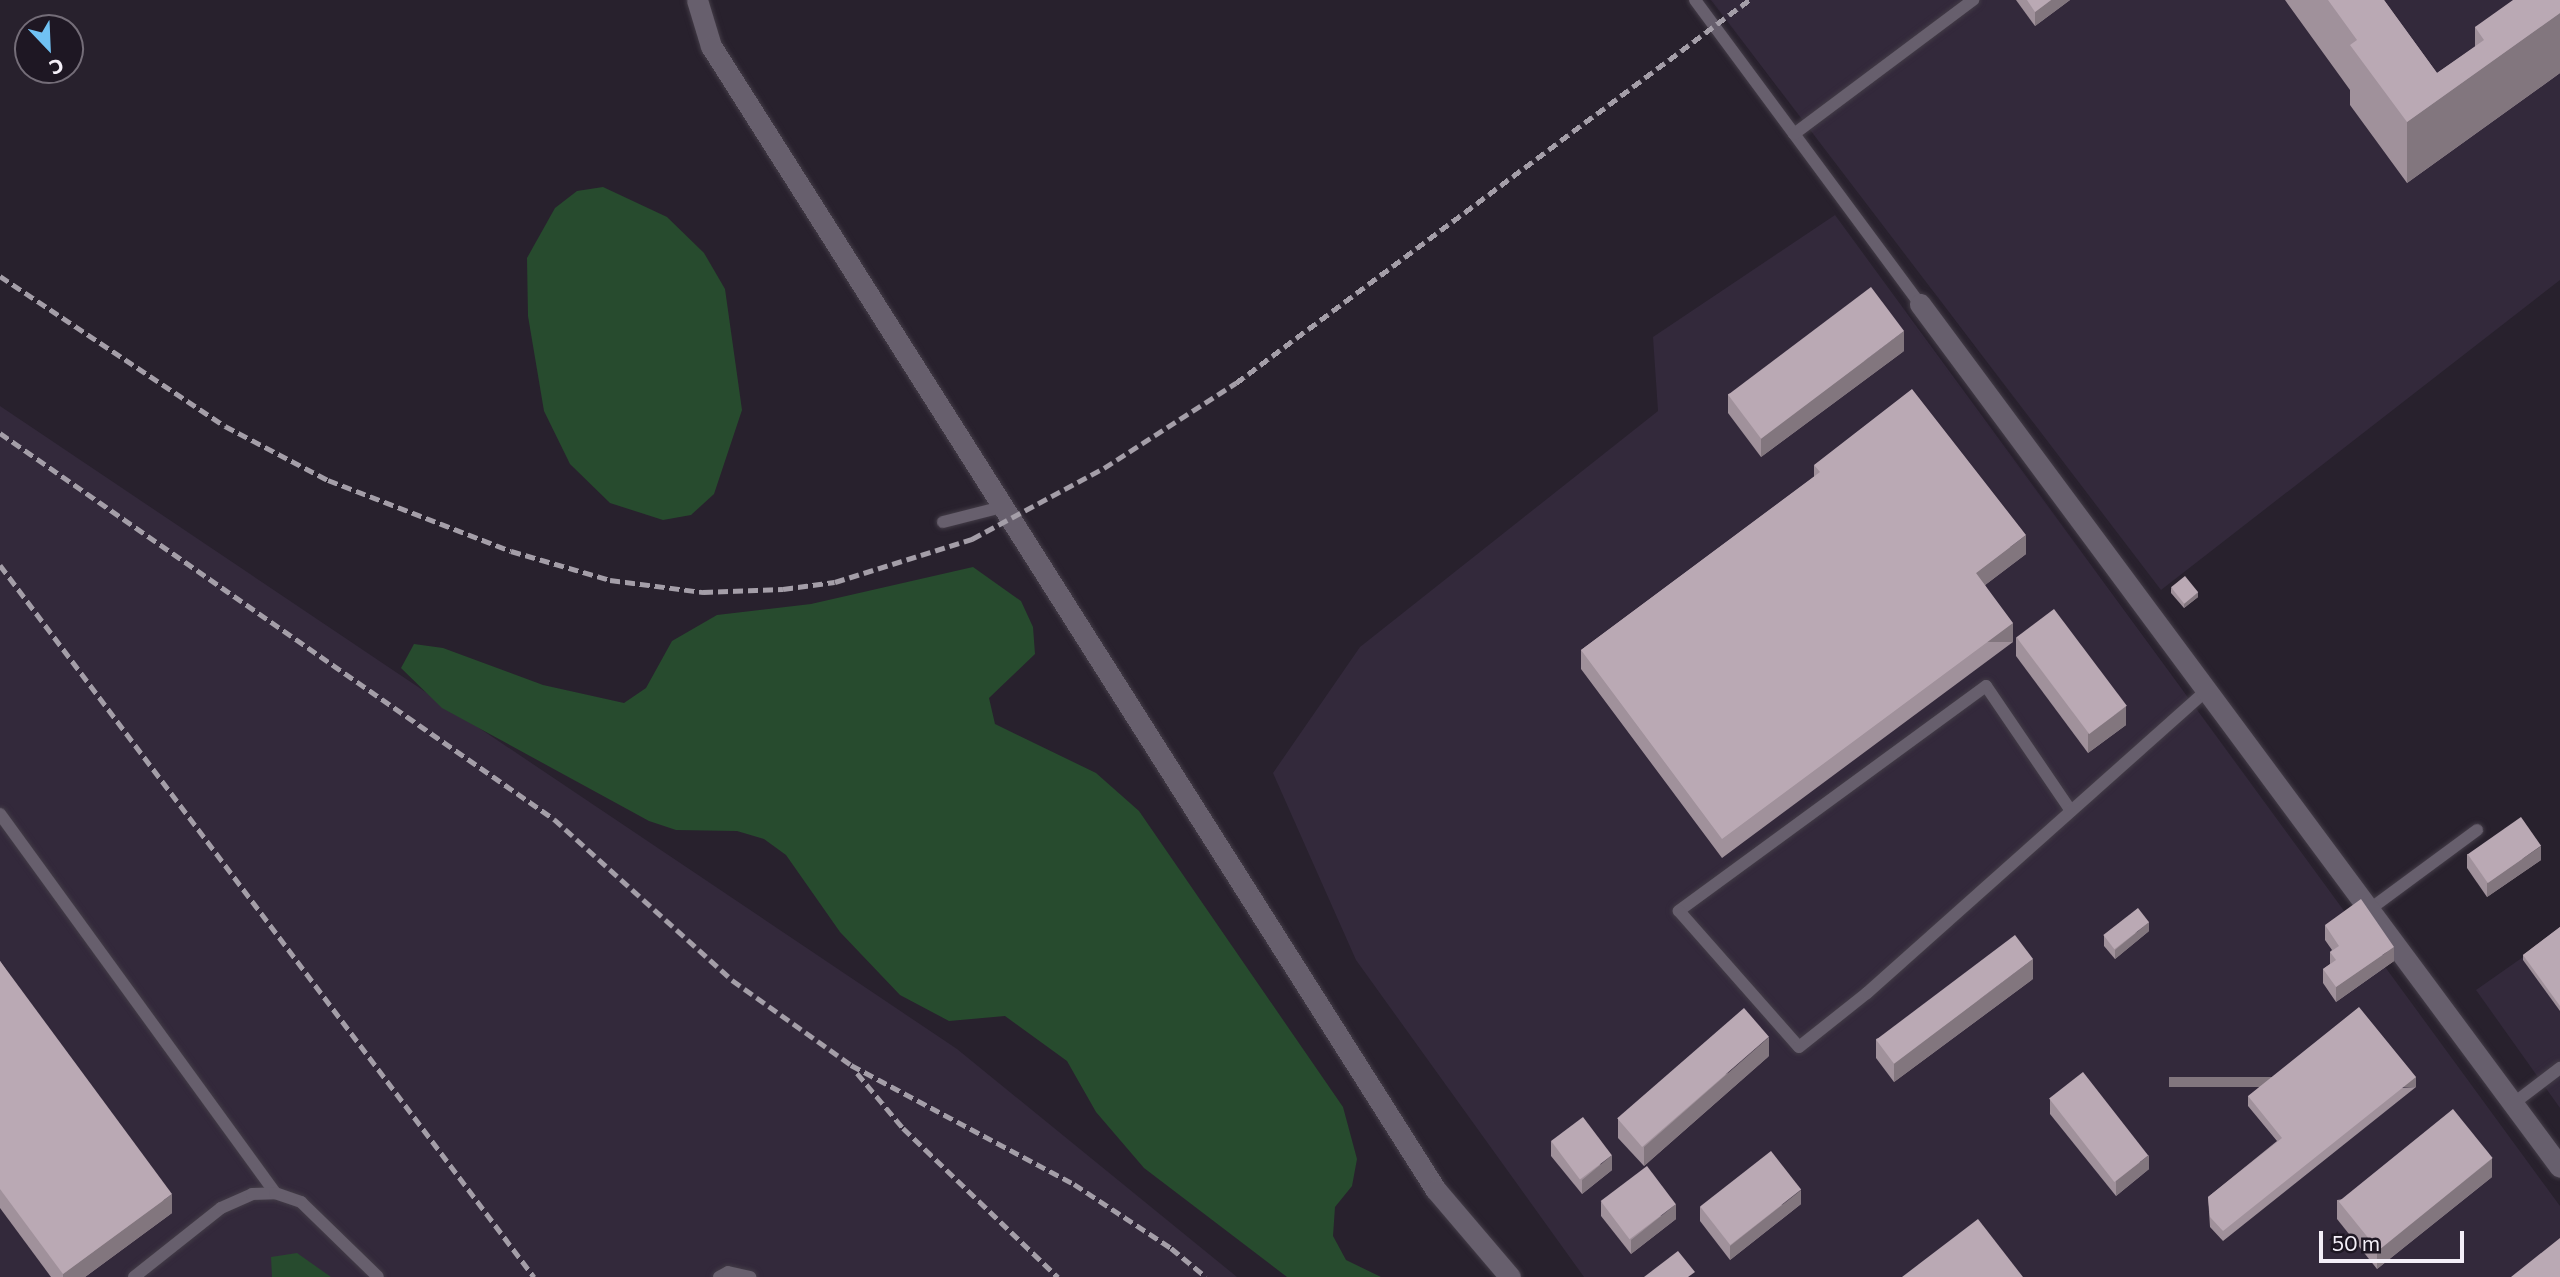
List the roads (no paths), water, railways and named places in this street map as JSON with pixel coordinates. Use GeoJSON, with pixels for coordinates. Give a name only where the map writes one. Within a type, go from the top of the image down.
{"type":"FeatureCollection","features":[{"type":"Feature","properties":{"kind":"street"},"geometry":{"type":"LineString","coordinates":[[697,0],[711,47],[1436,1190],[1510,1277]]}},
{"type":"Feature","properties":{"kind":"street"},"geometry":{"type":"LineString","coordinates":[[1920,304],[2560,1167]]}},
{"type":"Feature","properties":{"kind":"lane"},"geometry":{"type":"LineString","coordinates":[[1695,0],[1920,304]]}},
{"type":"Feature","properties":{"kind":"lane"},"geometry":{"type":"LineString","coordinates":[[1794,134],[1973,0]]}},
{"type":"Feature","properties":{"kind":"lane"},"geometry":{"type":"LineString","coordinates":[[943,522],[1002,507]]}},
{"type":"Feature","properties":{"kind":"lane"},"geometry":{"type":"LineString","coordinates":[[2071,811],[1986,686],[1679,911],[1798,1047],[1867,993],[2207,690]]}},
{"type":"Feature","properties":{"kind":"lane"},"geometry":{"type":"LineString","coordinates":[[0,814],[275,1193]]}},
{"type":"Feature","properties":{"kind":"lane"},"geometry":{"type":"LineString","coordinates":[[2370,909],[2477,830]]}},
{"type":"Feature","properties":{"kind":"lane"},"geometry":{"type":"LineString","coordinates":[[2514,1103],[2560,1068]]}},
{"type":"Feature","properties":{"kind":"lane"},"geometry":{"type":"LineString","coordinates":[[134,1277],[221,1208],[252,1194],[275,1193],[301,1202],[378,1277]]}},
{"type":"Feature","properties":{"kind":"lane"},"geometry":{"type":"LineString","coordinates":[[719,1277],[728,1272],[750,1277]]}},
{"type":"Feature","properties":{"kind":"railway"},"geometry":{"type":"LineString","coordinates":[[0,276],[225,426],[328,480],[511,551],[610,580],[703,592],[783,589],[835,582],[972,539],[1104,468],[1236,383],[1749,0]]}},
{"type":"Feature","properties":{"kind":"railway"},"geometry":{"type":"LineString","coordinates":[[0,433],[554,819],[732,980],[851,1065],[1074,1184],[1171,1248],[1206,1277]]}},
{"type":"Feature","properties":{"kind":"railway"},"geometry":{"type":"LineString","coordinates":[[0,565],[534,1277]]}},
{"type":"Feature","properties":{"kind":"railway"},"geometry":{"type":"LineString","coordinates":[[857,1073],[903,1128],[1058,1277]]}}]}
